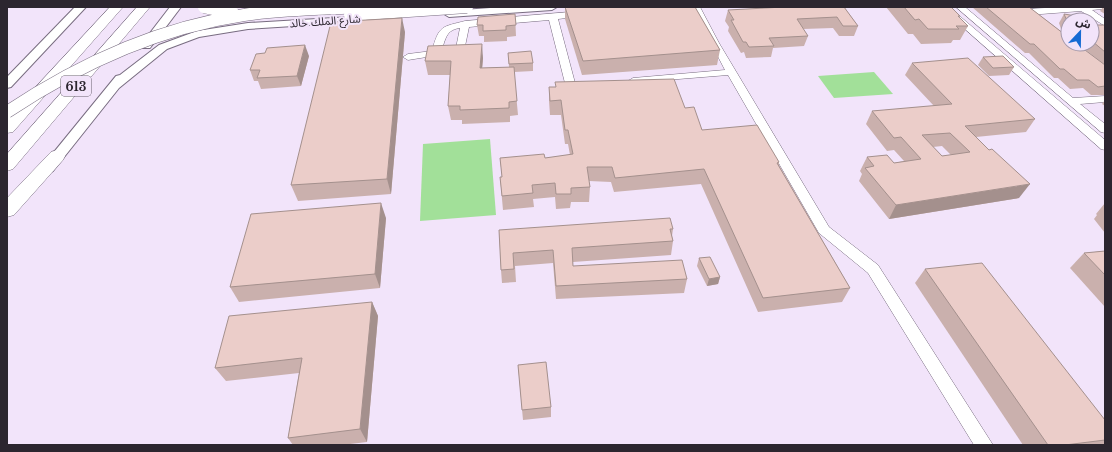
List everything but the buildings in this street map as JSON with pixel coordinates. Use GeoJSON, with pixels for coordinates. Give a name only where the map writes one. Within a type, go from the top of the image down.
{"type":"FeatureCollection","features":[{"type":"Feature","properties":{"kind":"highway","name":"613"},"geometry":{"type":"LineString","coordinates":[[7,128],[117,7]]}},
{"type":"Feature","properties":{"kind":"highway","name":"613"},"geometry":{"type":"LineString","coordinates":[[7,165],[144,7]]}},
{"type":"Feature","properties":{"kind":"highway"},"geometry":{"type":"LineString","coordinates":[[7,210],[57,156]]}},
{"type":"Feature","properties":{"kind":"main road"},"geometry":{"type":"LineString","coordinates":[[7,84],[81,7]]}},
{"type":"Feature","properties":{"kind":"main road"},"geometry":{"type":"LineString","coordinates":[[7,219],[176,7]]}},
{"type":"Feature","properties":{"kind":"main road"},"geometry":{"type":"LineString","coordinates":[[204,7],[238,14],[292,16],[339,16],[467,7]]}},
{"type":"Feature","properties":{"kind":"main road"},"geometry":{"type":"LineString","coordinates":[[249,7],[260,7]]}},
{"type":"Feature","properties":{"kind":"main road"},"geometry":{"type":"LineString","coordinates":[[271,7],[255,12],[252,18],[258,22],[316,22]]}},
{"type":"Feature","properties":{"kind":"main road"},"geometry":{"type":"LineString","coordinates":[[7,112],[37,92],[78,69],[133,45],[182,28],[244,15],[362,7]]}},
{"type":"Feature","properties":{"kind":"main road","name":"شارع الملك خالد"},"geometry":{"type":"LineString","coordinates":[[114,86],[163,47],[191,36],[214,31],[248,26],[553,11]]}},
{"type":"Feature","properties":{"kind":"street"},"geometry":{"type":"LineString","coordinates":[[694,7],[696,7],[824,230],[873,269],[984,445]]}},
{"type":"Feature","properties":{"kind":"street"},"geometry":{"type":"LineString","coordinates":[[944,7],[1105,146]]}},
{"type":"Feature","properties":{"kind":"street"},"geometry":{"type":"LineString","coordinates":[[960,7],[1105,130]]}},
{"type":"Feature","properties":{"kind":"street"},"geometry":{"type":"LineString","coordinates":[[1025,9],[1098,7]]}},
{"type":"Feature","properties":{"kind":"street"},"geometry":{"type":"LineString","coordinates":[[1083,8],[1105,23]]}},
{"type":"Feature","properties":{"kind":"street"},"geometry":{"type":"LineString","coordinates":[[1025,9],[1040,21]]}},
{"type":"Feature","properties":{"kind":"street"},"geometry":{"type":"LineString","coordinates":[[436,53],[443,31],[446,28],[553,11],[592,13]]}},
{"type":"Feature","properties":{"kind":"street"},"geometry":{"type":"LineString","coordinates":[[553,11],[571,87],[594,85]]}},
{"type":"Feature","properties":{"kind":"street"},"geometry":{"type":"LineString","coordinates":[[408,57],[455,52],[461,49],[465,24]]}},
{"type":"Feature","properties":{"kind":"street"},"geometry":{"type":"LineString","coordinates":[[624,82],[732,72]]}},
{"type":"Feature","properties":{"kind":"street"},"geometry":{"type":"LineString","coordinates":[[1070,101],[1105,99]]}},
{"type":"Feature","properties":{"kind":"green space"},"geometry":{"type":"Polygon","coordinates":[[[874,72],[893,94],[834,98],[818,76],[874,72]]]}},
{"type":"Feature","properties":{"kind":"green space"},"geometry":{"type":"Polygon","coordinates":[[[490,139],[496,215],[420,221],[423,144],[490,139]]]}}]}
